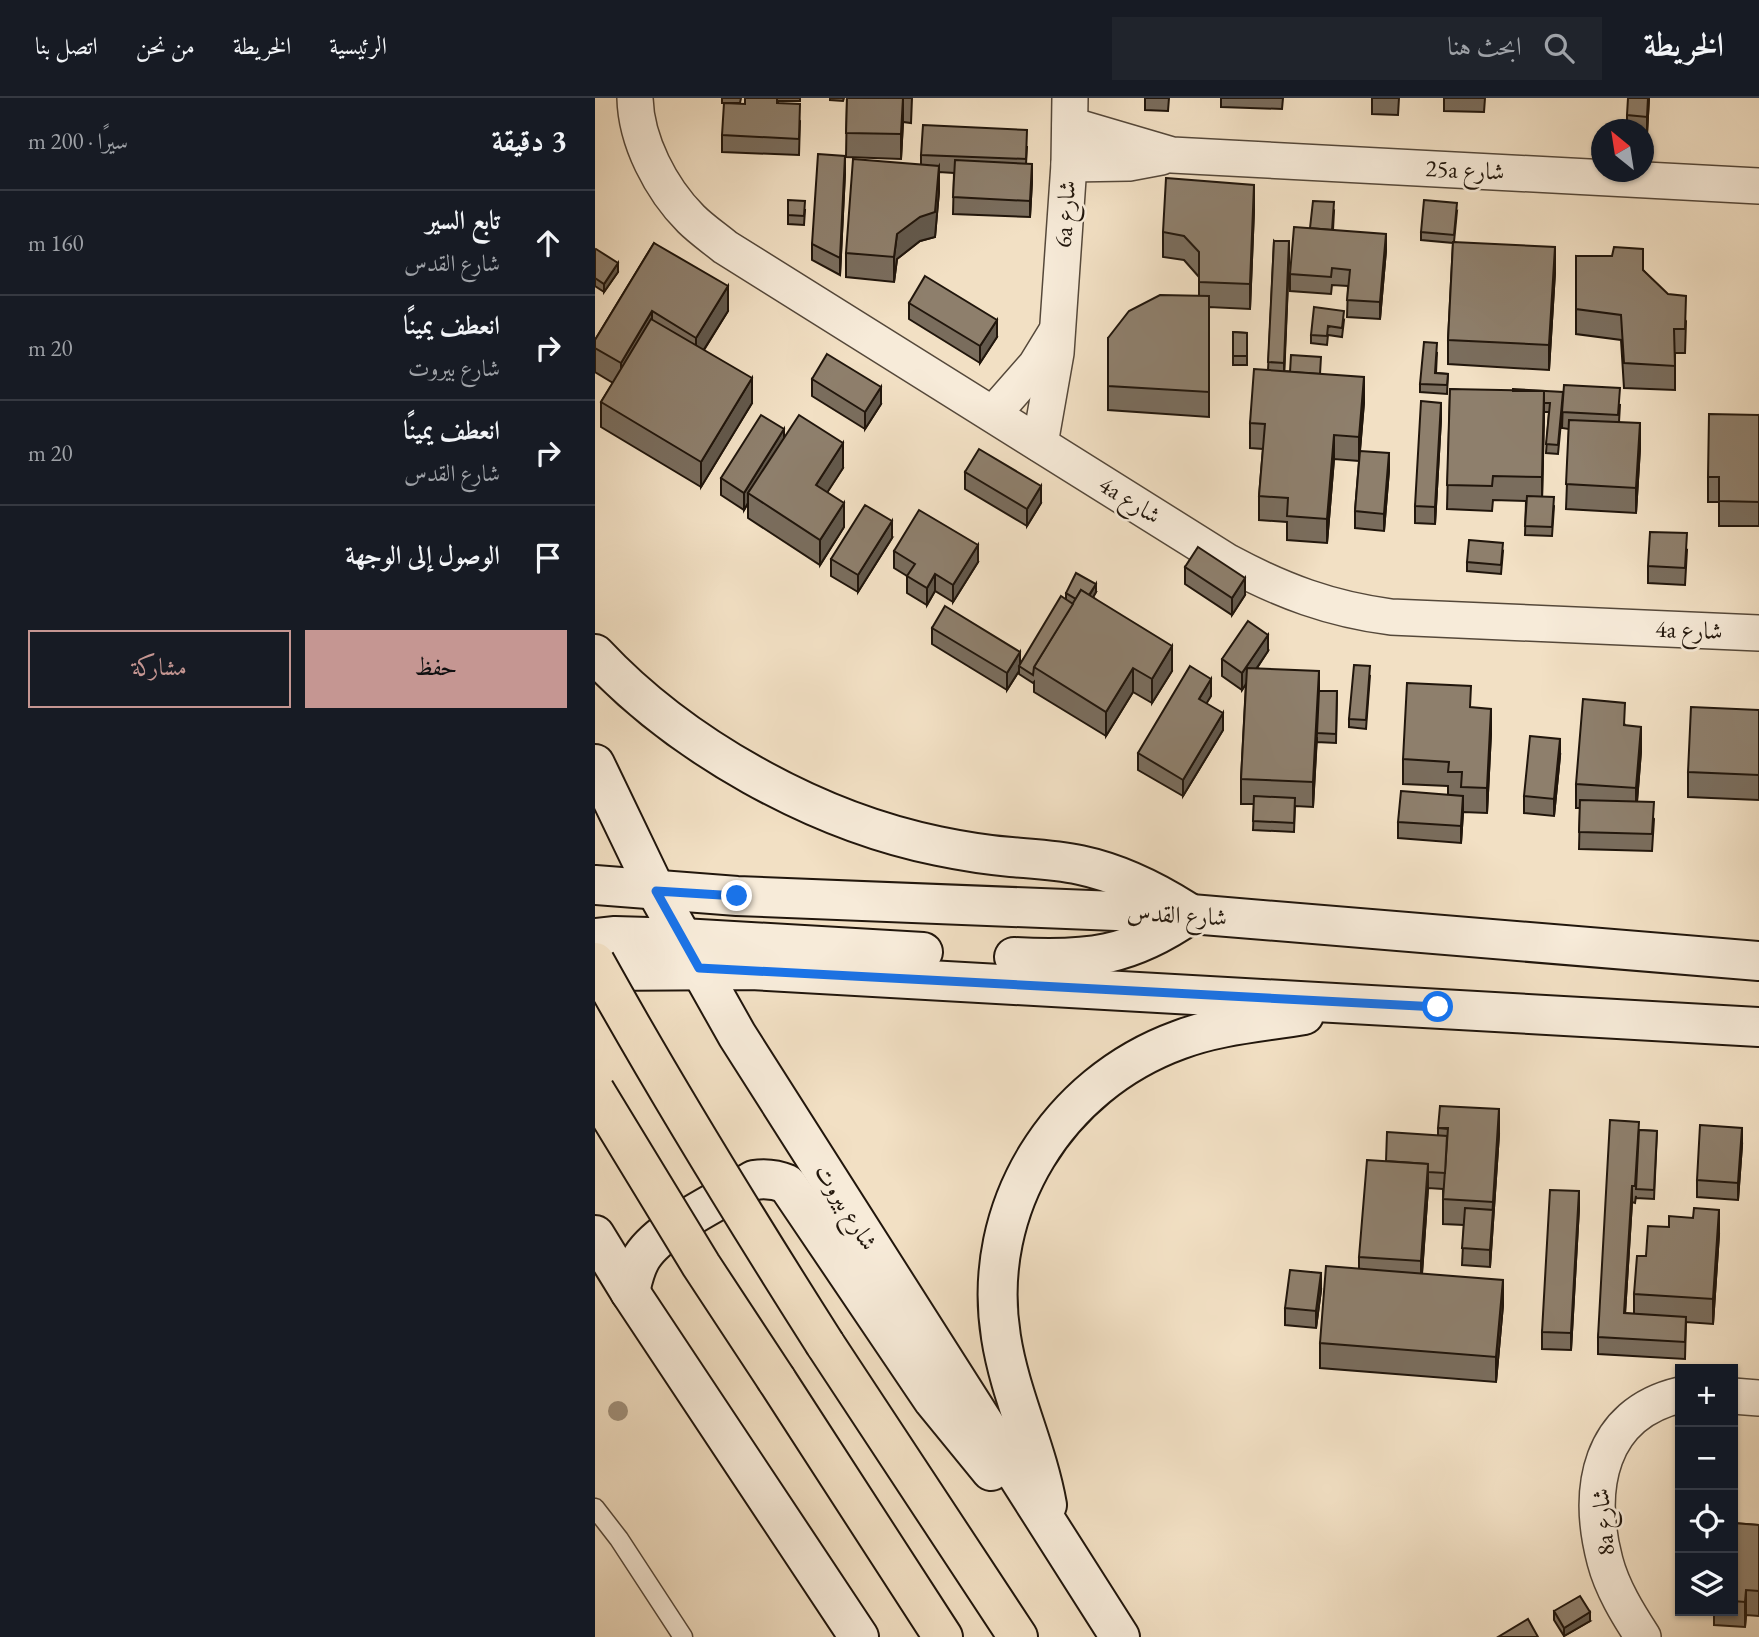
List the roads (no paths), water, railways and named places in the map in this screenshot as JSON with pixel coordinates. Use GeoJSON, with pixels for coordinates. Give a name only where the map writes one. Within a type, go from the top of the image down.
{"type":"FeatureCollection","features":[{"type":"Feature","properties":{"kind":"main road"},"geometry":{"type":"LineString","coordinates":[[595,654],[645,701],[682,729],[727,759],[820,808],[863,825],[935,845],[998,856],[1080,865],[1113,874],[1163,896],[1191,914],[1168,930],[1135,946],[1090,957],[1062,960],[691,953],[595,971]]}},
{"type":"Feature","properties":{"kind":"main road","name":"شارع بيروت"},"geometry":{"type":"LineString","coordinates":[[595,764],[656,891],[737,1035],[1120,1637]]}},
{"type":"Feature","properties":{"kind":"main road","name":"شارع القدس"},"geometry":{"type":"LineString","coordinates":[[595,885],[737,896],[1191,914],[1759,961]]}},
{"type":"Feature","properties":{"kind":"main road"},"geometry":{"type":"LineString","coordinates":[[595,909],[656,891]]}},
{"type":"Feature","properties":{"kind":"main road"},"geometry":{"type":"LineString","coordinates":[[595,938],[615,936],[691,953],[1376,1003],[1759,1027]]}},
{"type":"Feature","properties":{"kind":"main road"},"geometry":{"type":"LineString","coordinates":[[595,962],[730,1194],[825,1344],[1018,1637]]}},
{"type":"Feature","properties":{"kind":"main road"},"geometry":{"type":"LineString","coordinates":[[1052,1531],[1037,1459],[1006,1361],[998,1302],[999,1267],[1005,1231],[1018,1192],[1035,1157],[1064,1117],[1101,1081],[1142,1055],[1181,1039],[1217,1029],[1376,1003]]}},
{"type":"Feature","properties":{"kind":"main road"},"geometry":{"type":"LineString","coordinates":[[595,1091],[701,1265],[943,1637]]}},
{"type":"Feature","properties":{"kind":"main road"},"geometry":{"type":"LineString","coordinates":[[630,1292],[635,1271],[643,1256],[666,1233],[754,1181],[765,1178],[787,1184],[955,1430],[1002,1483],[1052,1531]]}},
{"type":"Feature","properties":{"kind":"main road"},"geometry":{"type":"LineString","coordinates":[[595,1234],[630,1292],[859,1637]]}},
{"type":"Feature","properties":{"kind":"street","name":"4a شارع"},"geometry":{"type":"LineString","coordinates":[[635,98],[645,147],[665,186],[691,219],[725,247],[1228,562],[1296,595],[1332,606],[1391,617],[1759,633]]}},
{"type":"Feature","properties":{"kind":"street","name":"6a شارع"},"geometry":{"type":"LineString","coordinates":[[1040,444],[1053,373],[1057,331],[1070,112]]}},
{"type":"Feature","properties":{"kind":"street","name":"25a شارع"},"geometry":{"type":"LineString","coordinates":[[1070,112],[1172,155]]}},
{"type":"Feature","properties":{"kind":"street","name":"25a شارع"},"geometry":{"type":"LineString","coordinates":[[1069,164],[1129,163],[1172,155],[1759,186]]}},
{"type":"Feature","properties":{"kind":"street","name":"6a شارع"},"geometry":{"type":"LineString","coordinates":[[993,414],[1036,365],[1057,331]]}},
{"type":"Feature","properties":{"kind":"street","name":"8a شارع"},"geometry":{"type":"LineString","coordinates":[[1643,1637],[1617,1592],[1605,1563],[1596,1505],[1599,1473],[1611,1443],[1628,1420],[1652,1403],[1675,1396]]}},
{"type":"Feature","properties":{"kind":"street"},"geometry":{"type":"LineString","coordinates":[[1738,1396],[1759,1398]]}},
{"type":"Feature","properties":{"kind":"lane"},"geometry":{"type":"LineString","coordinates":[[595,1507],[683,1637]]}}]}
